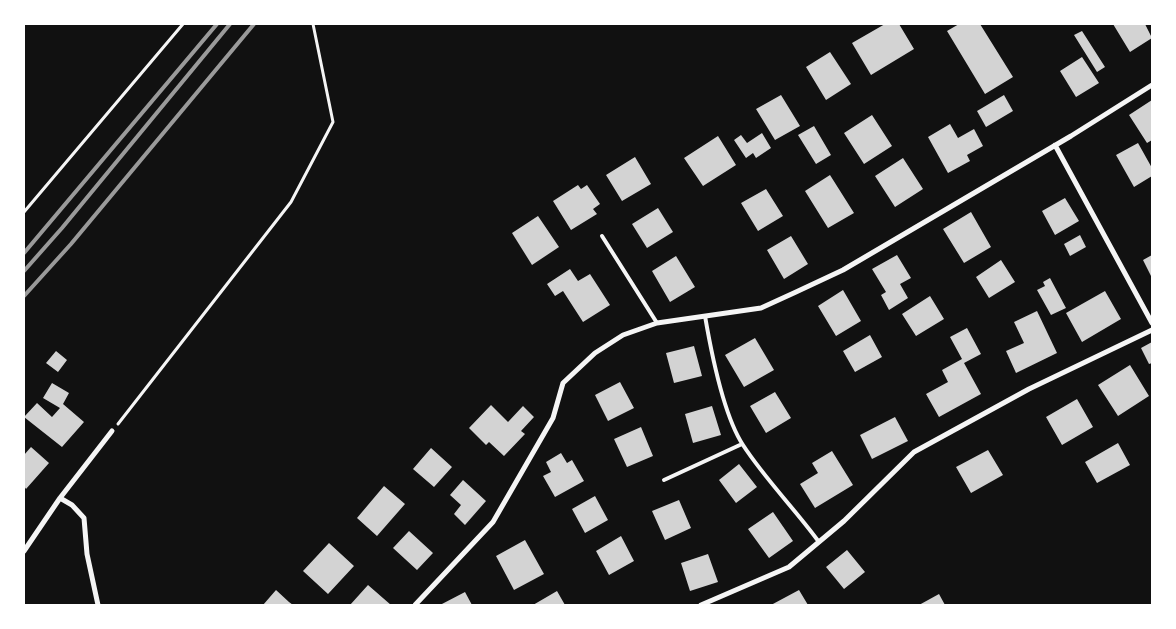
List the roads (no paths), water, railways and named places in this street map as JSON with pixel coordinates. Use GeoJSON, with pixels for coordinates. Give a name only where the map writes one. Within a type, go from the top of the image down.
{"type":"FeatureCollection","features":[{"type":"Feature","properties":{"kind":"street"},"geometry":{"type":"LineString","coordinates":[[415,605],[493,522],[553,418],[563,383],[594,353],[623,335],[656,323],[760,308],[843,270],[1055,145],[1152,85]]}},
{"type":"Feature","properties":{"kind":"street"},"geometry":{"type":"LineString","coordinates":[[1055,145],[1152,322]]}},
{"type":"Feature","properties":{"kind":"street"},"geometry":{"type":"LineString","coordinates":[[701,605],[790,567],[844,521],[914,452],[1029,389],[1152,330]]}},
{"type":"Feature","properties":{"kind":"street"},"geometry":{"type":"LineString","coordinates":[[24,551],[60,498],[112,431]]}},
{"type":"Feature","properties":{"kind":"street"},"geometry":{"type":"LineString","coordinates":[[60,498],[72,505],[84,518],[87,554],[98,605]]}},
{"type":"Feature","properties":{"kind":"lane"},"geometry":{"type":"LineString","coordinates":[[602,236],[656,323]]}},
{"type":"Feature","properties":{"kind":"lane"},"geometry":{"type":"LineString","coordinates":[[704,316],[714,363],[733,423],[742,444],[819,542]]}},
{"type":"Feature","properties":{"kind":"lane"},"geometry":{"type":"LineString","coordinates":[[664,480],[742,444]]}},
{"type":"Feature","properties":{"kind":"railway"},"geometry":{"type":"LineString","coordinates":[[24,253],[217,24]]}},
{"type":"Feature","properties":{"kind":"railway"},"geometry":{"type":"LineString","coordinates":[[24,271],[62,228],[230,24]]}},
{"type":"Feature","properties":{"kind":"railway"},"geometry":{"type":"LineString","coordinates":[[24,296],[71,244],[254,24]]}}]}
